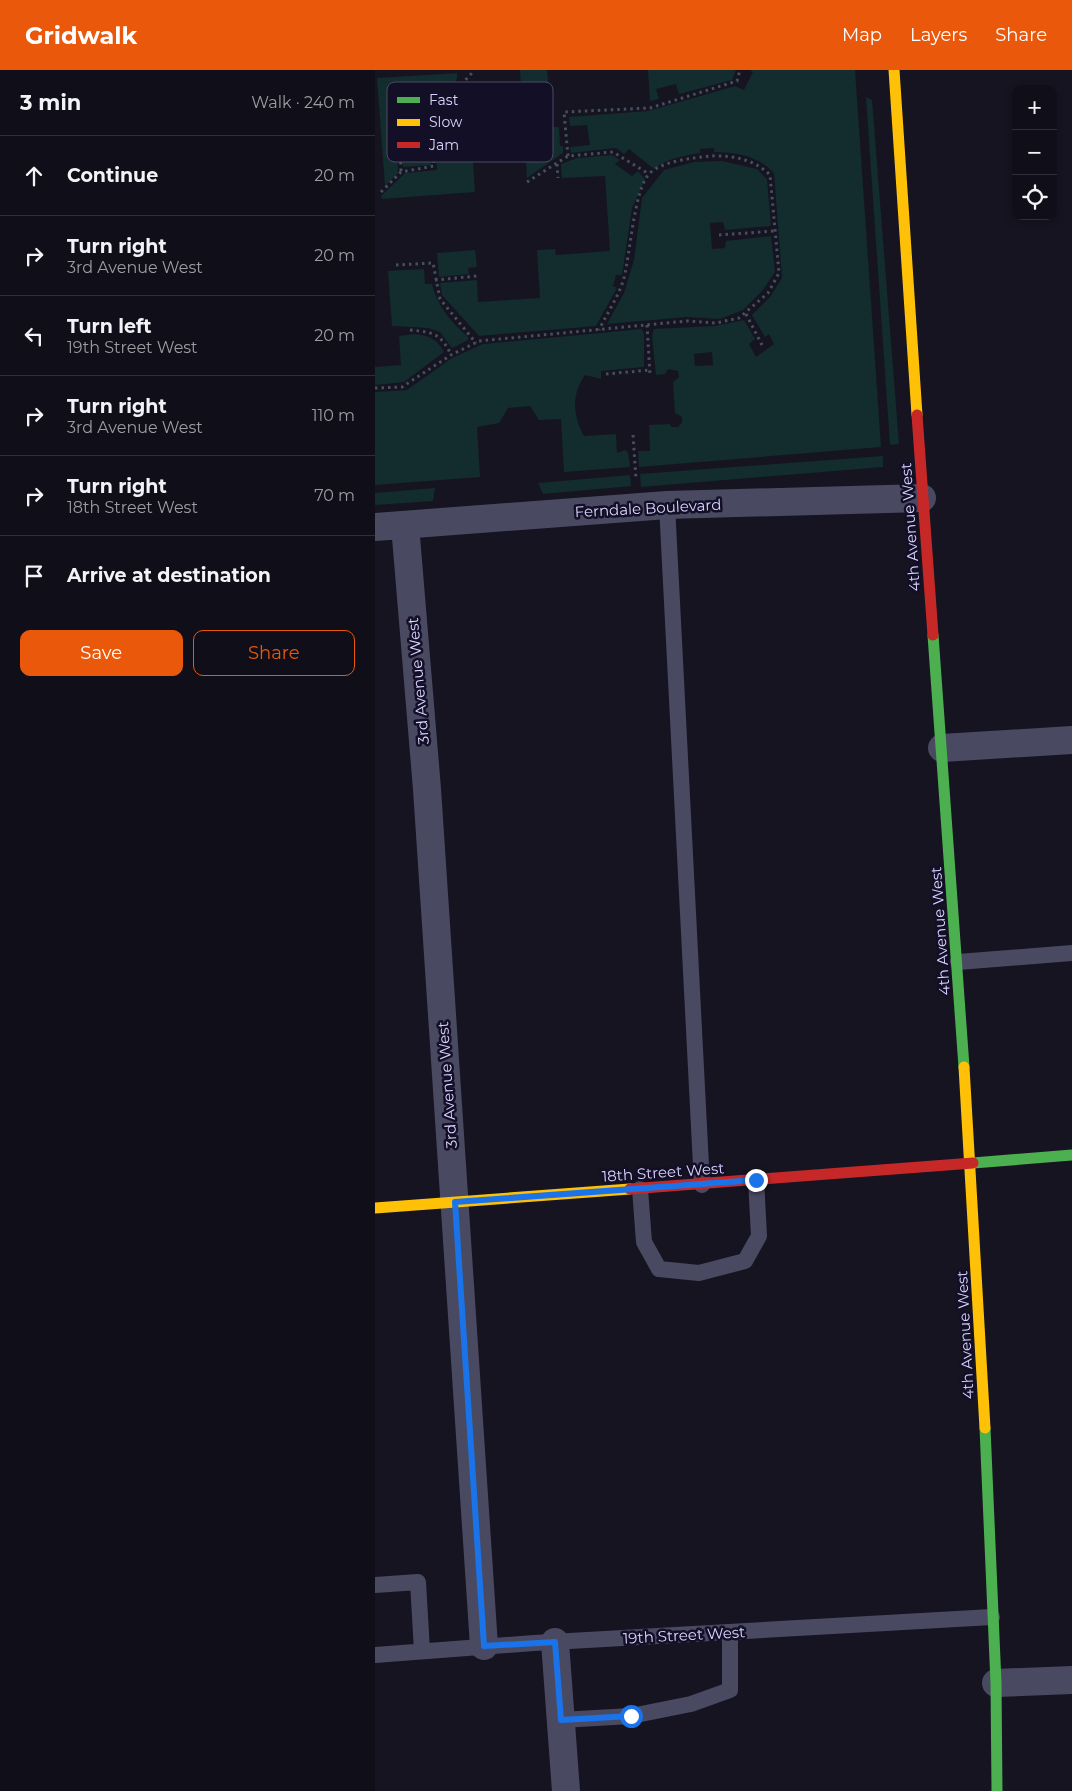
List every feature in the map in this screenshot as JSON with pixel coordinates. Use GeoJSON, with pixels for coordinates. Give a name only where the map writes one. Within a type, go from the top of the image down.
{"type":"FeatureCollection","features":[{"type":"Feature","properties":{"kind":"street","name":"4th Avenue West"},"geometry":{"type":"LineString","coordinates":[[894,70],[922,498],[958,962],[982,1355],[996,1683],[997,1791]]}},
{"type":"Feature","properties":{"kind":"street","name":"Ferndale Boulevard"},"geometry":{"type":"LineString","coordinates":[[375,527],[667,505],[922,498]]}},
{"type":"Feature","properties":{"kind":"street","name":"3rd Avenue West"},"geometry":{"type":"LineString","coordinates":[[405,525],[427,789],[484,1646]]}},
{"type":"Feature","properties":{"kind":"street"},"geometry":{"type":"LineString","coordinates":[[942,748],[1072,740]]}},
{"type":"Feature","properties":{"kind":"street","name":"18th Street West"},"geometry":{"type":"LineString","coordinates":[[375,1208],[702,1185],[1072,1155]]}},
{"type":"Feature","properties":{"kind":"street"},"geometry":{"type":"LineString","coordinates":[[555,1642],[566,1791]]}},
{"type":"Feature","properties":{"kind":"street"},"geometry":{"type":"LineString","coordinates":[[996,1683],[1072,1680]]}},
{"type":"Feature","properties":{"kind":"lane"},"geometry":{"type":"LineString","coordinates":[[667,505],[702,1185]]}},
{"type":"Feature","properties":{"kind":"lane"},"geometry":{"type":"LineString","coordinates":[[958,962],[1072,953]]}},
{"type":"Feature","properties":{"kind":"lane"},"geometry":{"type":"LineString","coordinates":[[640,1189],[644,1242],[659,1268],[699,1273],[745,1261],[759,1236],[756,1180]]}},
{"type":"Feature","properties":{"kind":"lane"},"geometry":{"type":"LineString","coordinates":[[375,1585],[418,1582],[422,1651]]}},
{"type":"Feature","properties":{"kind":"lane","name":"19th Street West"},"geometry":{"type":"LineString","coordinates":[[375,1655],[484,1646],[992,1617]]}},
{"type":"Feature","properties":{"kind":"lane"},"geometry":{"type":"LineString","coordinates":[[561,1720],[631,1716],[691,1704],[730,1690],[730,1632]]}},
{"type":"Feature","properties":{"kind":"path"},"geometry":{"type":"LineString","coordinates":[[568,156],[564,112],[649,108],[737,82],[740,70]]}},
{"type":"Feature","properties":{"kind":"path"},"geometry":{"type":"LineString","coordinates":[[463,82],[473,72]]}},
{"type":"Feature","properties":{"kind":"path"},"geometry":{"type":"LineString","coordinates":[[527,182],[568,156],[613,152],[649,174]]}},
{"type":"Feature","properties":{"kind":"path"},"geometry":{"type":"LineString","coordinates":[[375,388],[402,386],[451,355],[476,343],[687,321],[716,323],[739,318],[768,294],[779,273],[770,175],[762,167],[747,160],[719,156],[692,158],[669,164],[649,174],[639,195],[623,279],[599,330]]}},
{"type":"Feature","properties":{"kind":"path"},"geometry":{"type":"LineString","coordinates":[[401,162],[401,172]]}},
{"type":"Feature","properties":{"kind":"path"},"geometry":{"type":"LineString","coordinates":[[381,192],[401,172],[434,166],[434,162]]}},
{"type":"Feature","properties":{"kind":"path"},"geometry":{"type":"LineString","coordinates":[[557,164],[558,178]]}},
{"type":"Feature","properties":{"kind":"path"},"geometry":{"type":"LineString","coordinates":[[719,235],[775,231]]}},
{"type":"Feature","properties":{"kind":"path"},"geometry":{"type":"LineString","coordinates":[[395,265],[433,263],[440,299],[476,343]]}},
{"type":"Feature","properties":{"kind":"path"},"geometry":{"type":"LineString","coordinates":[[435,280],[477,276]]}},
{"type":"Feature","properties":{"kind":"path"},"geometry":{"type":"LineString","coordinates":[[746,314],[762,345]]}},
{"type":"Feature","properties":{"kind":"path"},"geometry":{"type":"LineString","coordinates":[[647,325],[650,375]]}},
{"type":"Feature","properties":{"kind":"path"},"geometry":{"type":"LineString","coordinates":[[410,330],[437,335],[445,343],[451,355]]}},
{"type":"Feature","properties":{"kind":"path"},"geometry":{"type":"LineString","coordinates":[[606,374],[650,370]]}},
{"type":"Feature","properties":{"kind":"path"},"geometry":{"type":"LineString","coordinates":[[633,435],[638,507]]}},
{"type":"Feature","properties":{"kind":"green space"},"geometry":{"type":"Polygon","coordinates":[[[520,70],[547,70],[548,82],[521,82],[520,70]]]}},
{"type":"Feature","properties":{"kind":"green space"},"geometry":{"type":"Polygon","coordinates":[[[648,70],[736,70],[732,80],[679,94],[676,84],[656,89],[659,99],[650,101],[648,70]]]}},
{"type":"Feature","properties":{"kind":"green space"},"geometry":{"type":"Polygon","coordinates":[[[749,70],[855,70],[881,447],[639,467],[638,451],[650,451],[649,425],[669,424],[672,427],[678,427],[682,423],[682,417],[675,413],[673,382],[679,377],[678,371],[668,369],[665,374],[656,375],[652,335],[654,329],[715,326],[744,320],[755,339],[749,344],[756,357],[774,344],[769,334],[765,337],[752,315],[770,297],[782,278],[774,173],[760,162],[746,156],[714,152],[714,148],[700,149],[700,153],[670,160],[654,169],[629,149],[624,154],[616,148],[571,153],[570,147],[590,145],[587,125],[570,126],[569,117],[648,111],[735,86],[744,90],[753,72],[749,70]],[[712,352],[694,354],[695,366],[713,365],[712,352]]]}},
{"type":"Feature","properties":{"kind":"green space"},"geometry":{"type":"Polygon","coordinates":[[[457,73],[455,82],[387,82],[387,162],[398,162],[398,173],[385,186],[377,78],[457,73]]]}},
{"type":"Feature","properties":{"kind":"green space"},"geometry":{"type":"Polygon","coordinates":[[[866,97],[872,100],[899,444],[890,445],[866,97]]]}},
{"type":"Feature","properties":{"kind":"green space"},"geometry":{"type":"Polygon","coordinates":[[[553,127],[559,127],[560,146],[563,146],[563,153],[553,160],[553,127]]]}},
{"type":"Feature","properties":{"kind":"green space"},"geometry":{"type":"Polygon","coordinates":[[[612,155],[620,160],[615,164],[632,176],[638,171],[645,179],[632,208],[622,275],[616,275],[613,286],[617,288],[596,326],[479,336],[442,295],[440,283],[477,280],[478,302],[540,298],[537,250],[555,249],[556,255],[610,251],[605,176],[562,178],[561,164],[577,158],[612,155]]]}},
{"type":"Feature","properties":{"kind":"green space"},"geometry":{"type":"Polygon","coordinates":[[[722,161],[757,169],[767,179],[771,226],[725,230],[723,222],[710,223],[712,249],[725,248],[726,241],[771,236],[775,272],[763,290],[743,310],[720,319],[687,317],[607,324],[624,293],[634,260],[642,198],[664,170],[694,162],[722,161]]]}},
{"type":"Feature","properties":{"kind":"green space"},"geometry":{"type":"Polygon","coordinates":[[[403,162],[431,162],[431,165],[403,167],[403,162]]]}},
{"type":"Feature","properties":{"kind":"green space"},"geometry":{"type":"Polygon","coordinates":[[[436,162],[473,162],[475,192],[382,199],[381,196],[405,173],[437,170],[436,162]]]}},
{"type":"Feature","properties":{"kind":"green space"},"geometry":{"type":"Polygon","coordinates":[[[526,162],[550,162],[527,178],[526,162]]]}},
{"type":"Feature","properties":{"kind":"green space"},"geometry":{"type":"Polygon","coordinates":[[[475,250],[477,267],[468,268],[469,274],[439,277],[437,253],[475,250]]]}},
{"type":"Feature","properties":{"kind":"green space"},"geometry":{"type":"Polygon","coordinates":[[[424,269],[425,284],[432,284],[437,300],[446,314],[468,337],[468,340],[452,348],[440,332],[428,328],[392,326],[388,271],[424,269]]]}},
{"type":"Feature","properties":{"kind":"green space"},"geometry":{"type":"Polygon","coordinates":[[[642,329],[644,334],[644,367],[601,371],[601,379],[585,375],[577,390],[575,406],[580,428],[584,436],[616,434],[617,453],[625,450],[628,452],[630,467],[564,472],[561,419],[539,420],[530,406],[508,408],[499,423],[477,427],[480,477],[375,485],[375,392],[407,390],[452,358],[483,344],[642,329]]]}},
{"type":"Feature","properties":{"kind":"green space"},"geometry":{"type":"Polygon","coordinates":[[[415,334],[433,339],[444,352],[404,382],[375,385],[375,367],[401,365],[399,336],[415,334]]]}},
{"type":"Feature","properties":{"kind":"green space"},"geometry":{"type":"Polygon","coordinates":[[[883,456],[883,467],[641,487],[640,474],[883,456]]]}},
{"type":"Feature","properties":{"kind":"green space"},"geometry":{"type":"Polygon","coordinates":[[[630,475],[631,486],[543,494],[538,483],[630,475]]]}},
{"type":"Feature","properties":{"kind":"green space"},"geometry":{"type":"Polygon","coordinates":[[[435,488],[433,501],[375,505],[375,493],[435,488]]]}},
{"type":"Feature","properties":{"kind":"traffic: fast"},"geometry":{"type":"LineString","coordinates":[[933,635],[964,1067]]}},
{"type":"Feature","properties":{"kind":"traffic: fast"},"geometry":{"type":"LineString","coordinates":[[973,1163],[1072,1155]]}},
{"type":"Feature","properties":{"kind":"traffic: fast"},"geometry":{"type":"LineString","coordinates":[[985,1428],[996,1683],[997,1791]]}},
{"type":"Feature","properties":{"kind":"traffic: slow"},"geometry":{"type":"LineString","coordinates":[[894,70],[917,415]]}},
{"type":"Feature","properties":{"kind":"traffic: slow"},"geometry":{"type":"LineString","coordinates":[[964,1067],[985,1428]]}},
{"type":"Feature","properties":{"kind":"traffic: slow"},"geometry":{"type":"LineString","coordinates":[[375,1208],[630,1189]]}},
{"type":"Feature","properties":{"kind":"traffic: jam"},"geometry":{"type":"LineString","coordinates":[[917,415],[933,635]]}},
{"type":"Feature","properties":{"kind":"traffic: jam"},"geometry":{"type":"LineString","coordinates":[[630,1189],[973,1163]]}},
{"type":"Feature","properties":{"kind":"route"},"geometry":{"type":"LineString","coordinates":[[631,1716],[561,1720],[555,1642],[484,1646],[455,1202],[756,1180]]}}]}
